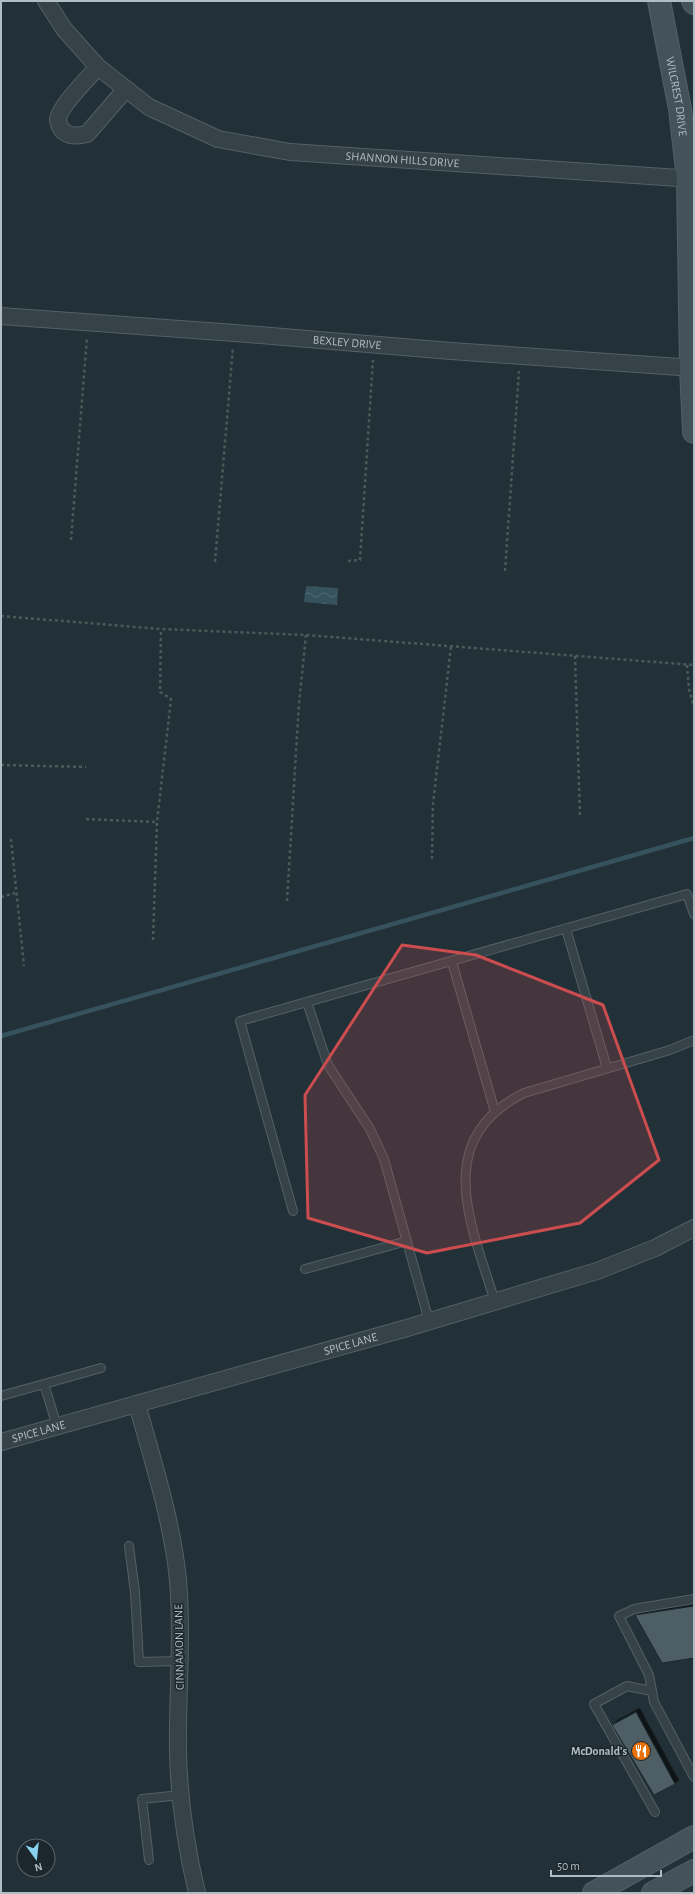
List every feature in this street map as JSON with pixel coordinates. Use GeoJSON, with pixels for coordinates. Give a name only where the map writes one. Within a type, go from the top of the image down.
{"type":"FeatureCollection","features":[{"type":"Feature","properties":{"kind":"main road","name":"WILCREST DRIVE"},"geometry":{"type":"LineString","coordinates":[[659,1],[680,109],[691,179],[692,368],[694,432]]}},
{"type":"Feature","properties":{"kind":"main road"},"geometry":{"type":"LineString","coordinates":[[594,1893],[692,1843]]}},
{"type":"Feature","properties":{"kind":"main road"},"geometry":{"type":"LineString","coordinates":[[653,1893],[694,1871]]}},
{"type":"Feature","properties":{"kind":"street","name":"SHANNON HILLS DRIVE"},"geometry":{"type":"LineString","coordinates":[[46,1],[64,29],[98,67],[149,107],[218,139],[290,152],[691,179]]}},
{"type":"Feature","properties":{"kind":"street"},"geometry":{"type":"LineString","coordinates":[[98,67],[62,110],[58,120],[61,129],[68,135],[78,136],[87,134],[126,89]]}},
{"type":"Feature","properties":{"kind":"street","name":"BEXLEY DRIVE"},"geometry":{"type":"LineString","coordinates":[[1,316],[692,368]]}},
{"type":"Feature","properties":{"kind":"street","name":"SPICE LANE"},"geometry":{"type":"LineString","coordinates":[[1,1442],[429,1321],[597,1271],[655,1248],[694,1228]]}},
{"type":"Feature","properties":{"kind":"street","name":"CINNAMON LANE"},"geometry":{"type":"LineString","coordinates":[[137,1404],[162,1496],[172,1540],[178,1588],[181,1662],[178,1752],[182,1811],[197,1893]]}},
{"type":"Feature","properties":{"kind":"lane"},"geometry":{"type":"LineString","coordinates":[[293,1211],[240,1021],[687,894],[694,914]]}},
{"type":"Feature","properties":{"kind":"lane"},"geometry":{"type":"LineString","coordinates":[[566,929],[607,1068]]}},
{"type":"Feature","properties":{"kind":"lane"},"geometry":{"type":"LineString","coordinates":[[452,962],[495,1112]]}},
{"type":"Feature","properties":{"kind":"lane"},"geometry":{"type":"LineString","coordinates":[[307,1002],[328,1065],[377,1142],[384,1159],[429,1321]]}},
{"type":"Feature","properties":{"kind":"lane"},"geometry":{"type":"LineString","coordinates":[[495,1302],[468,1213],[465,1195],[465,1165],[471,1146],[480,1129],[495,1112],[511,1099],[524,1093],[670,1050],[694,1040]]}},
{"type":"Feature","properties":{"kind":"lane"},"geometry":{"type":"LineString","coordinates":[[305,1269],[407,1241]]}},
{"type":"Feature","properties":{"kind":"lane"},"geometry":{"type":"LineString","coordinates":[[1,1396],[101,1368]]}},
{"type":"Feature","properties":{"kind":"lane"},"geometry":{"type":"LineString","coordinates":[[44,1384],[57,1426]]}},
{"type":"Feature","properties":{"kind":"lane"},"geometry":{"type":"LineString","coordinates":[[129,1546],[135,1592],[139,1662],[181,1662]]}},
{"type":"Feature","properties":{"kind":"lane"},"geometry":{"type":"LineString","coordinates":[[694,1599],[634,1609],[619,1616],[649,1675],[650,1691],[654,1702],[694,1777]]}},
{"type":"Feature","properties":{"kind":"lane"},"geometry":{"type":"LineString","coordinates":[[650,1691],[627,1686],[594,1704],[654,1812]]}},
{"type":"Feature","properties":{"kind":"lane"},"geometry":{"type":"LineString","coordinates":[[149,1860],[142,1799],[181,1794]]}},
{"type":"Feature","properties":{"kind":"path"},"geometry":{"type":"LineString","coordinates":[[71,540],[88,323]]}},
{"type":"Feature","properties":{"kind":"path"},"geometry":{"type":"LineString","coordinates":[[215,562],[235,333]]}},
{"type":"Feature","properties":{"kind":"path"},"geometry":{"type":"LineString","coordinates":[[348,561],[360,560],[374,345]]}},
{"type":"Feature","properties":{"kind":"path"},"geometry":{"type":"LineString","coordinates":[[505,571],[520,356]]}},
{"type":"Feature","properties":{"kind":"path"},"geometry":{"type":"LineString","coordinates":[[1,616],[161,628],[306,635],[694,665]]}},
{"type":"Feature","properties":{"kind":"path"},"geometry":{"type":"LineString","coordinates":[[153,940],[157,822],[172,699],[160,692],[161,628]]}},
{"type":"Feature","properties":{"kind":"path"},"geometry":{"type":"LineString","coordinates":[[287,901],[299,703],[306,635]]}},
{"type":"Feature","properties":{"kind":"path"},"geometry":{"type":"LineString","coordinates":[[432,859],[433,804],[451,646]]}},
{"type":"Feature","properties":{"kind":"path"},"geometry":{"type":"LineString","coordinates":[[575,656],[580,817]]}},
{"type":"Feature","properties":{"kind":"path"},"geometry":{"type":"LineString","coordinates":[[687,665],[689,689],[694,707]]}},
{"type":"Feature","properties":{"kind":"path"},"geometry":{"type":"LineString","coordinates":[[1,765],[86,767]]}},
{"type":"Feature","properties":{"kind":"path"},"geometry":{"type":"LineString","coordinates":[[86,819],[157,822]]}},
{"type":"Feature","properties":{"kind":"path"},"geometry":{"type":"LineString","coordinates":[[10,839],[15,869],[15,893],[24,966]]}},
{"type":"Feature","properties":{"kind":"path"},"geometry":{"type":"LineString","coordinates":[[1,897],[15,893]]}},
{"type":"Feature","properties":{"kind":"highlighted area"},"geometry":{"type":"Polygon","coordinates":[[[402,945],[476,955],[603,1005],[659,1160],[580,1223],[427,1253],[308,1218],[305,1095],[402,945]]]}},
{"type":"Feature","properties":{"kind":"water"},"geometry":{"type":"Polygon","coordinates":[[[306,586],[338,588],[337,605],[304,602],[306,586]]]}},
{"type":"Feature","properties":{"kind":"building"},"geometry":{"type":"Polygon","coordinates":[[[694,1606],[694,1658],[662,1663],[635,1615],[694,1606]]]}},
{"type":"Feature","properties":{"kind":"building","name":"McDonald's"},"geometry":{"type":"Polygon","coordinates":[[[636,1712],[675,1784],[654,1795],[612,1725],[636,1712]]]}},
{"type":"Feature","properties":{"kind":"waterway"},"geometry":{"type":"LineString","coordinates":[[1,1036],[694,838]]}},
{"type":"Feature","properties":{"kind":"place","name":"McDonald's"},"geometry":{"type":"Point","coordinates":[641,1751]}}]}
